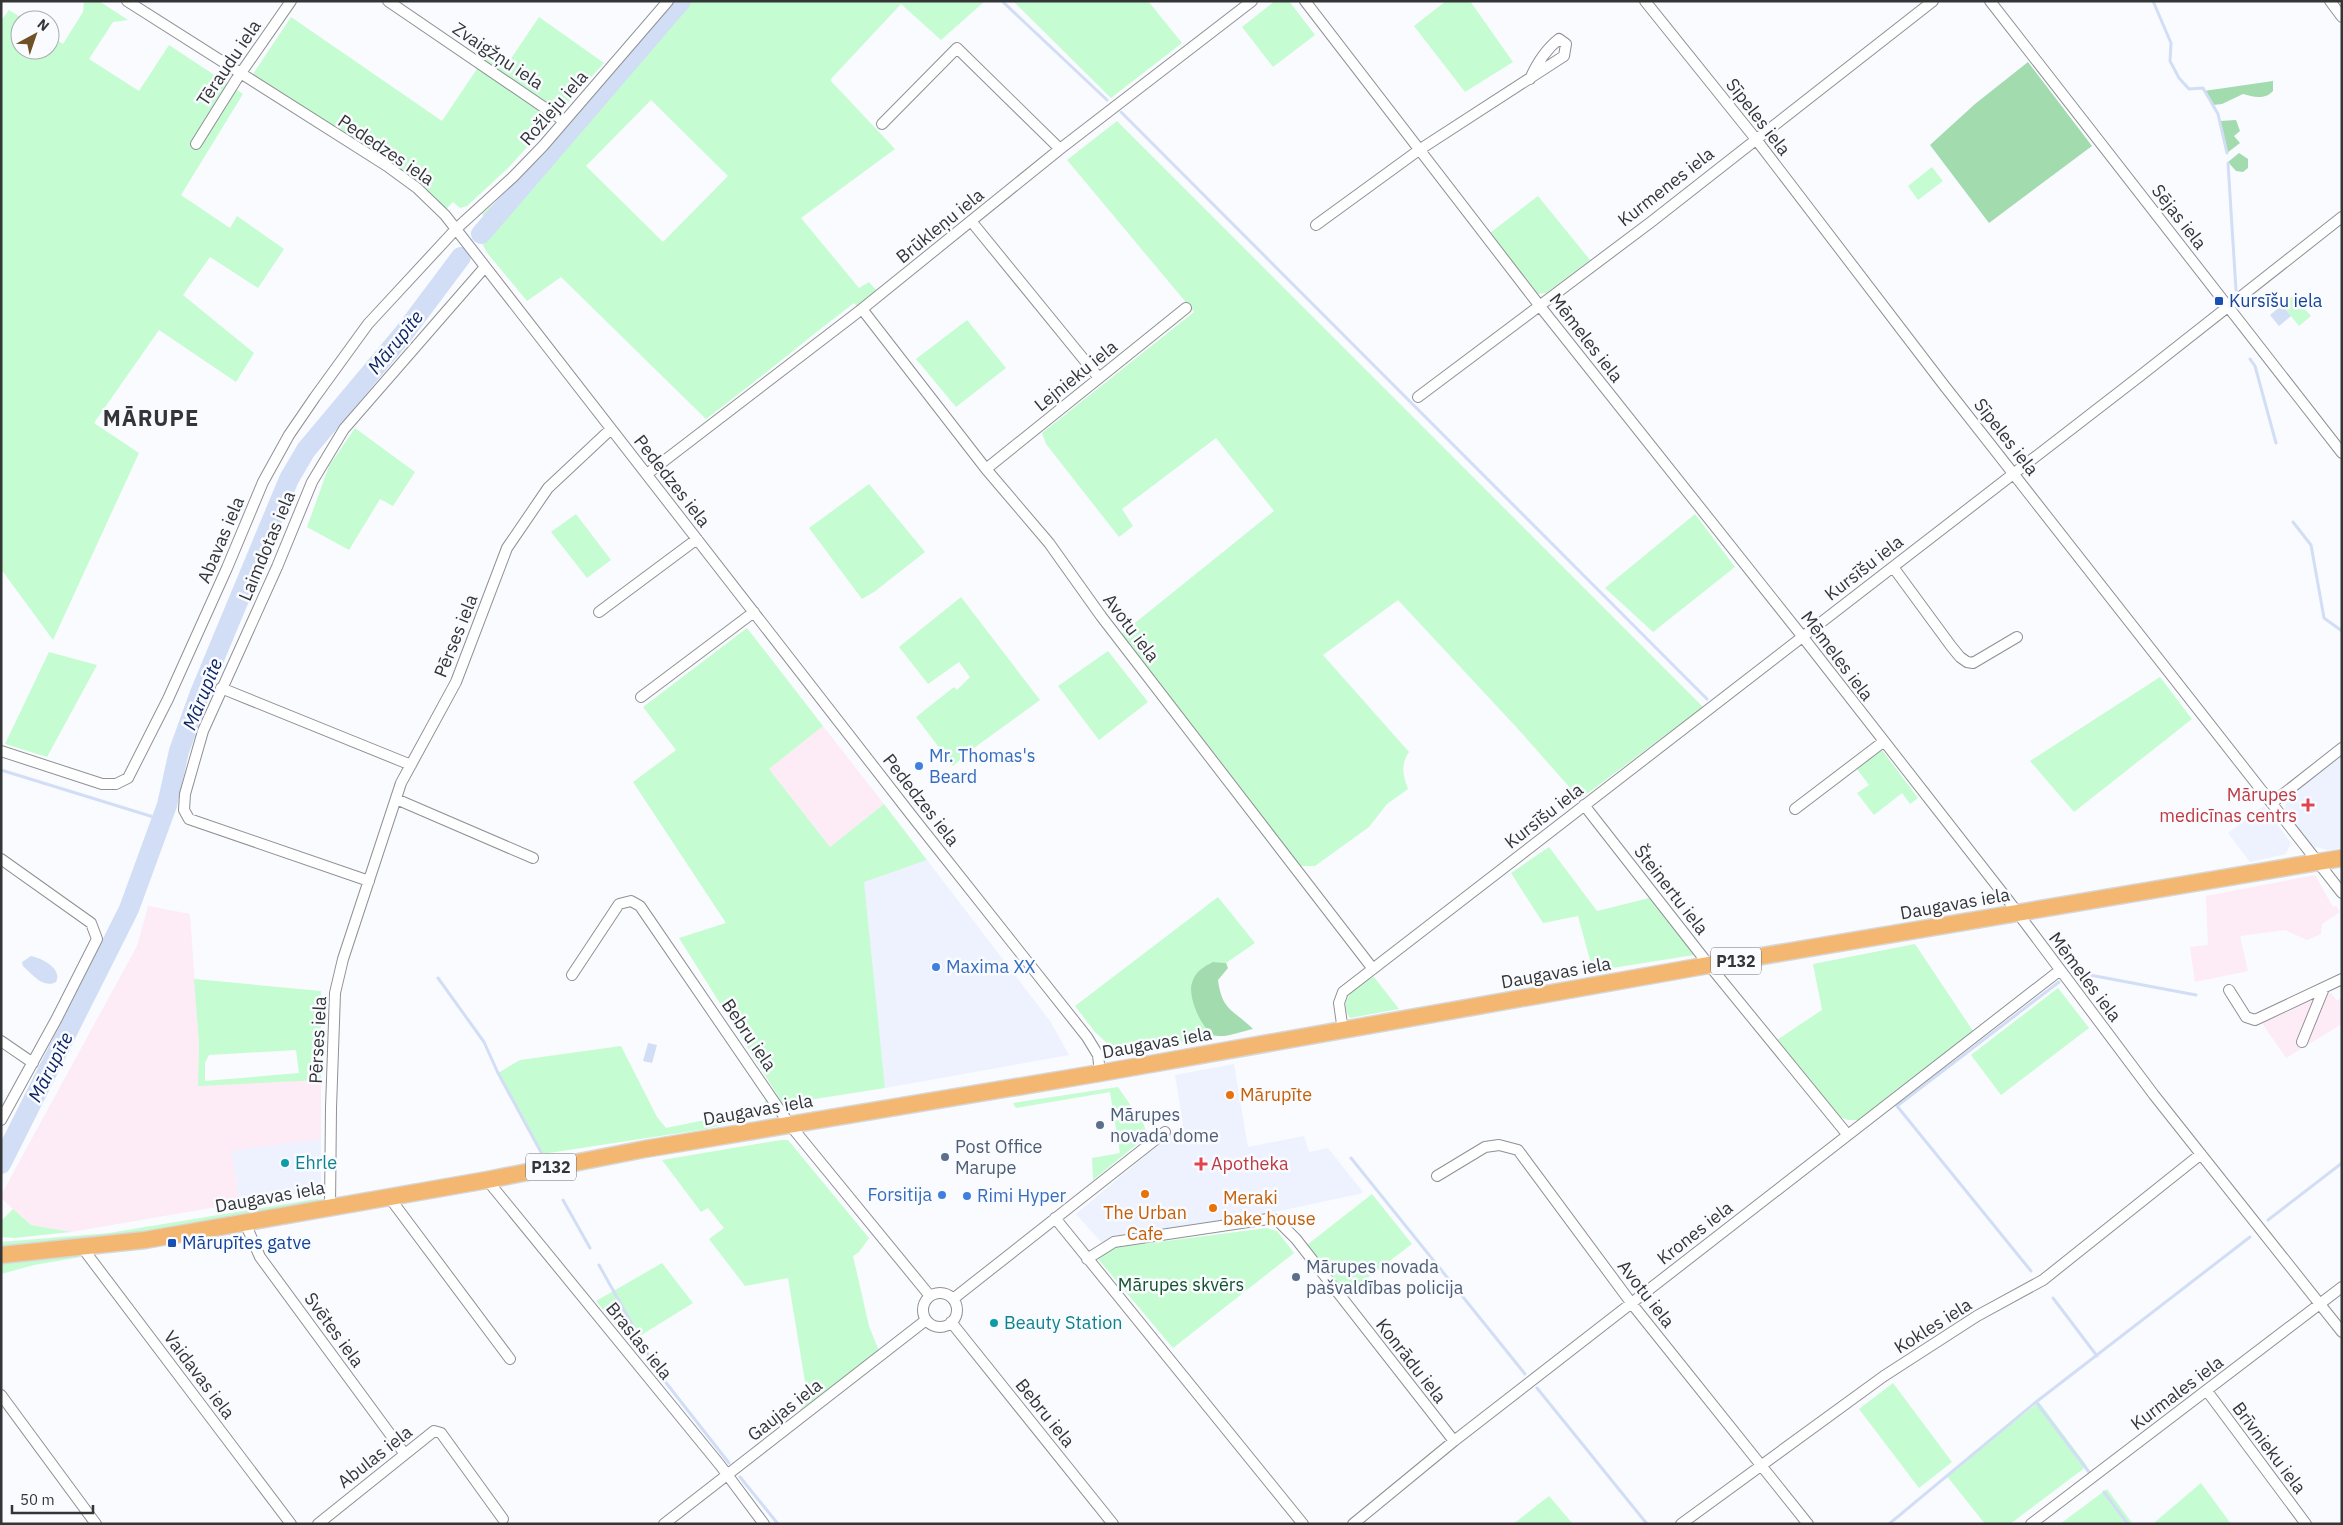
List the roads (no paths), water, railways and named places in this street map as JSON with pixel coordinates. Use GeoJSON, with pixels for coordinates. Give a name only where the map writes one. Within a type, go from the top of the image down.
{"type":"FeatureCollection","features":[{"type":"Feature","properties":{"kind":"main road","name":"P132"},"geometry":{"type":"LineString","coordinates":[[2318,862],[2342,858]]}},
{"type":"Feature","properties":{"kind":"main road","name":"Daugavas iela"},"geometry":{"type":"LineString","coordinates":[[1,1255],[145,1240],[330,1206],[487,1180],[645,1149],[1100,1073],[1709,965],[2318,862]]}},
{"type":"Feature","properties":{"kind":"street","name":"Pededzes iela"},"geometry":{"type":"LineString","coordinates":[[127,1],[405,179],[433,203],[456,228],[1087,1037],[1098,1055],[1100,1073]]}},
{"type":"Feature","properties":{"kind":"street","name":"Tēraudu iela"},"geometry":{"type":"LineString","coordinates":[[196,144],[240,74],[291,1]]}},
{"type":"Feature","properties":{"kind":"street","name":"Zvaigžņu iela"},"geometry":{"type":"LineString","coordinates":[[388,1],[564,121]]}},
{"type":"Feature","properties":{"kind":"street","name":"Rožleju iela"},"geometry":{"type":"LineString","coordinates":[[456,228],[513,177],[668,1]]}},
{"type":"Feature","properties":{"kind":"street","name":"Brūkleņu iela"},"geometry":{"type":"LineString","coordinates":[[647,474],[862,309],[1060,148],[1252,1]]}},
{"type":"Feature","properties":{"kind":"street","name":"Mēmeles iela"},"geometry":{"type":"LineString","coordinates":[[1305,1],[1539,305],[1802,636],[2018,914],[2059,972],[2200,1154],[2342,1332]]}},
{"type":"Feature","properties":{"kind":"street","name":"Sīpeles iela"},"geometry":{"type":"LineString","coordinates":[[1645,1],[1755,138],[2167,671],[2342,892]]}},
{"type":"Feature","properties":{"kind":"street","name":"Kurmenes iela"},"geometry":{"type":"LineString","coordinates":[[1418,397],[1651,222],[1755,138],[1933,1]]}},
{"type":"Feature","properties":{"kind":"street","name":"Sējas iela"},"geometry":{"type":"LineString","coordinates":[[1990,1],[2342,453]]}},
{"type":"Feature","properties":{"kind":"street"},"geometry":{"type":"LineString","coordinates":[[2330,1],[2342,16]]}},
{"type":"Feature","properties":{"kind":"street"},"geometry":{"type":"LineString","coordinates":[[882,124],[957,48],[1060,148]]}},
{"type":"Feature","properties":{"kind":"street"},"geometry":{"type":"LineString","coordinates":[[1316,225],[1419,150],[1530,79]]}},
{"type":"Feature","properties":{"kind":"street","name":"Kursīšu iela"},"geometry":{"type":"LineString","coordinates":[[1344,1031],[1339,998],[1342,992],[2342,217]]}},
{"type":"Feature","properties":{"kind":"street"},"geometry":{"type":"LineString","coordinates":[[971,221],[1099,378]]}},
{"type":"Feature","properties":{"kind":"street","name":"Abavas iela"},"geometry":{"type":"LineString","coordinates":[[1,751],[102,784],[116,784],[128,778],[168,699],[227,568],[263,482],[289,435],[368,324],[456,228]]}},
{"type":"Feature","properties":{"kind":"street","name":"Laimdotas iela"},"geometry":{"type":"LineString","coordinates":[[221,688],[277,567],[312,482],[344,429],[486,267]]}},
{"type":"Feature","properties":{"kind":"street","name":"Lejnieku iela"},"geometry":{"type":"LineString","coordinates":[[986,469],[1186,308]]}},
{"type":"Feature","properties":{"kind":"street","name":"Avotu iela"},"geometry":{"type":"LineString","coordinates":[[862,309],[986,469],[1049,543],[1101,616],[1373,969]]}},
{"type":"Feature","properties":{"kind":"street","name":"Pērses iela"},"geometry":{"type":"LineString","coordinates":[[330,1206],[335,993],[343,959],[401,783],[456,682],[507,548],[548,488],[612,428]]}},
{"type":"Feature","properties":{"kind":"street"},"geometry":{"type":"LineString","coordinates":[[599,612],[697,539]]}},
{"type":"Feature","properties":{"kind":"street"},"geometry":{"type":"LineString","coordinates":[[1892,567],[1951,646],[1967,662],[1973,663],[2017,637]]}},
{"type":"Feature","properties":{"kind":"street"},"geometry":{"type":"LineString","coordinates":[[641,697],[754,612]]}},
{"type":"Feature","properties":{"kind":"street"},"geometry":{"type":"LineString","coordinates":[[369,881],[189,819],[184,810],[193,762],[203,731],[221,688],[411,764]]}},
{"type":"Feature","properties":{"kind":"street"},"geometry":{"type":"LineString","coordinates":[[1795,809],[1883,742]]}},
{"type":"Feature","properties":{"kind":"street"},"geometry":{"type":"LineString","coordinates":[[2272,803],[2342,748]]}},
{"type":"Feature","properties":{"kind":"street"},"geometry":{"type":"LineString","coordinates":[[396,799],[533,858]]}},
{"type":"Feature","properties":{"kind":"street","name":"Šteinertu iela"},"geometry":{"type":"LineString","coordinates":[[1584,805],[1709,965],[1847,1134]]}},
{"type":"Feature","properties":{"kind":"street"},"geometry":{"type":"LineString","coordinates":[[1,859],[92,923],[97,939],[1,1120]]}},
{"type":"Feature","properties":{"kind":"street","name":"Bebru iela"},"geometry":{"type":"LineString","coordinates":[[572,975],[620,904],[631,901],[640,906],[790,1125],[930,1296]]}},
{"type":"Feature","properties":{"kind":"street","name":"Krones iela"},"geometry":{"type":"LineString","coordinates":[[1353,1524],[1454,1441],[1632,1304],[1847,1134],[2059,972]]}},
{"type":"Feature","properties":{"kind":"street"},"geometry":{"type":"LineString","coordinates":[[2230,990],[2246,1017],[2255,1020],[2342,979]]}},
{"type":"Feature","properties":{"kind":"street"},"geometry":{"type":"LineString","coordinates":[[2302,1042],[2324,988]]}},
{"type":"Feature","properties":{"kind":"street"},"geometry":{"type":"LineString","coordinates":[[1,1041],[33,1062]]}},
{"type":"Feature","properties":{"kind":"street"},"geometry":{"type":"LineString","coordinates":[[953,1299],[1165,1132]]}},
{"type":"Feature","properties":{"kind":"street","name":"Avotu iela"},"geometry":{"type":"LineString","coordinates":[[1437,1176],[1485,1147],[1499,1145],[1518,1150],[1632,1304],[1808,1524]]}},
{"type":"Feature","properties":{"kind":"street","name":"Kokles iela"},"geometry":{"type":"LineString","coordinates":[[1681,1524],[1922,1351],[1977,1316],[2049,1276],[2200,1154]]}},
{"type":"Feature","properties":{"kind":"street","name":"Braslas iela"},"geometry":{"type":"LineString","coordinates":[[487,1180],[727,1475],[764,1524]]}},
{"type":"Feature","properties":{"kind":"street"},"geometry":{"type":"LineString","coordinates":[[389,1197],[510,1359]]}},
{"type":"Feature","properties":{"kind":"street"},"geometry":{"type":"LineString","coordinates":[[1054,1218],[1303,1524]]}},
{"type":"Feature","properties":{"kind":"street","name":"Konrādu iela"},"geometry":{"type":"LineString","coordinates":[[1088,1259],[1114,1242],[1268,1219],[1277,1220],[1296,1239],[1454,1441]]}},
{"type":"Feature","properties":{"kind":"street","name":"Svētes iela"},"geometry":{"type":"LineString","coordinates":[[245,1222],[260,1257],[404,1453]]}},
{"type":"Feature","properties":{"kind":"street","name":"Vaidavas iela"},"geometry":{"type":"LineString","coordinates":[[81,1246],[291,1524]]}},
{"type":"Feature","properties":{"kind":"street","name":"Kurmales iela"},"geometry":{"type":"LineString","coordinates":[[2031,1524],[2342,1287]]}},
{"type":"Feature","properties":{"kind":"street"},"geometry":{"type":"LineString","coordinates":[[942,1293],[953,1299],[957,1311],[951,1322],[938,1327],[926,1320],[923,1307],[930,1296],[942,1293]]}},
{"type":"Feature","properties":{"kind":"street","name":"Gaujas iela"},"geometry":{"type":"LineString","coordinates":[[664,1524],[926,1320]]}},
{"type":"Feature","properties":{"kind":"street","name":"Bebru iela"},"geometry":{"type":"LineString","coordinates":[[951,1322],[1113,1524]]}},
{"type":"Feature","properties":{"kind":"street","name":"Brīvnieku iela"},"geometry":{"type":"LineString","coordinates":[[2207,1391],[2306,1524]]}},
{"type":"Feature","properties":{"kind":"street"},"geometry":{"type":"LineString","coordinates":[[1,1394],[96,1524]]}},
{"type":"Feature","properties":{"kind":"street","name":"Abulas iela"},"geometry":{"type":"LineString","coordinates":[[318,1524],[404,1453],[434,1431],[440,1432],[503,1518]]}},
{"type":"Feature","properties":{"kind":"water"},"geometry":{"type":"Polygon","coordinates":[[[2282,305],[2291,316],[2279,326],[2270,315],[2282,305]]]}},
{"type":"Feature","properties":{"kind":"water"},"geometry":{"type":"Polygon","coordinates":[[[31,956],[41,959],[54,969],[57,973],[56,982],[47,984],[42,982],[23,966],[22,962],[31,956]]]}},
{"type":"Feature","properties":{"kind":"water"},"geometry":{"type":"Polygon","coordinates":[[[648,1043],[657,1045],[652,1063],[643,1061],[648,1043]]]}},
{"type":"Feature","properties":{"kind":"waterway","name":"Mārupīte"},"geometry":{"type":"LineString","coordinates":[[481,234],[681,1]]}},
{"type":"Feature","properties":{"kind":"waterway"},"geometry":{"type":"LineString","coordinates":[[1002,1],[1107,100]]}},
{"type":"Feature","properties":{"kind":"waterway"},"geometry":{"type":"LineString","coordinates":[[2153,1],[2171,43],[2170,61],[2179,78],[2189,89],[2203,88],[2218,114],[2227,153]]}},
{"type":"Feature","properties":{"kind":"waterway"},"geometry":{"type":"LineString","coordinates":[[1121,112],[1707,699]]}},
{"type":"Feature","properties":{"kind":"waterway"},"geometry":{"type":"LineString","coordinates":[[2228,163],[2236,290]]}},
{"type":"Feature","properties":{"kind":"waterway","name":"Mārupīte"},"geometry":{"type":"LineString","coordinates":[[1,1164],[129,909],[167,805],[179,751],[200,693],[289,479],[306,450],[404,333],[461,257]]}},
{"type":"Feature","properties":{"kind":"waterway"},"geometry":{"type":"LineString","coordinates":[[2250,359],[2255,366],[2276,443]]}},
{"type":"Feature","properties":{"kind":"waterway"},"geometry":{"type":"LineString","coordinates":[[2293,522],[2311,545],[2324,618],[2342,631]]}},
{"type":"Feature","properties":{"kind":"waterway"},"geometry":{"type":"LineString","coordinates":[[1,770],[160,819]]}},
{"type":"Feature","properties":{"kind":"waterway"},"geometry":{"type":"LineString","coordinates":[[2074,972],[2196,995]]}},
{"type":"Feature","properties":{"kind":"waterway"},"geometry":{"type":"LineString","coordinates":[[438,978],[484,1042],[498,1073],[542,1154]]}},
{"type":"Feature","properties":{"kind":"waterway"},"geometry":{"type":"LineString","coordinates":[[2031,1271],[1897,1106],[2059,982]]}},
{"type":"Feature","properties":{"kind":"waterway"},"geometry":{"type":"LineString","coordinates":[[1351,1158],[1525,1374]]}},
{"type":"Feature","properties":{"kind":"waterway"},"geometry":{"type":"LineString","coordinates":[[2268,1220],[2342,1163]]}},
{"type":"Feature","properties":{"kind":"waterway"},"geometry":{"type":"LineString","coordinates":[[563,1200],[590,1248]]}},
{"type":"Feature","properties":{"kind":"waterway"},"geometry":{"type":"LineString","coordinates":[[1889,1524],[2036,1402],[2250,1237]]}},
{"type":"Feature","properties":{"kind":"waterway"},"geometry":{"type":"LineString","coordinates":[[599,1265],[638,1335]]}},
{"type":"Feature","properties":{"kind":"waterway"},"geometry":{"type":"LineString","coordinates":[[2053,1298],[2097,1356]]}},
{"type":"Feature","properties":{"kind":"waterway"},"geometry":{"type":"LineString","coordinates":[[646,1351],[660,1375],[729,1463]]}},
{"type":"Feature","properties":{"kind":"waterway"},"geometry":{"type":"LineString","coordinates":[[1537,1388],[1647,1524]]}},
{"type":"Feature","properties":{"kind":"waterway"},"geometry":{"type":"LineString","coordinates":[[2036,1402],[2089,1472]]}},
{"type":"Feature","properties":{"kind":"waterway"},"geometry":{"type":"LineString","coordinates":[[740,1477],[778,1524]]}},
{"type":"Feature","properties":{"kind":"waterway"},"geometry":{"type":"LineString","coordinates":[[2104,1492],[2128,1524]]}},
{"type":"Feature","properties":{"kind":"place","name":"Kursīšu iela"},"geometry":{"type":"Point","coordinates":[2219,301]}},
{"type":"Feature","properties":{"kind":"place","name":"Mr. Thomas's Beard"},"geometry":{"type":"Point","coordinates":[919,766]}},
{"type":"Feature","properties":{"kind":"place","name":"Mārupes medicīnas centrs"},"geometry":{"type":"Point","coordinates":[2308,805]}},
{"type":"Feature","properties":{"kind":"place","name":"Maxima XX"},"geometry":{"type":"Point","coordinates":[936,967]}},
{"type":"Feature","properties":{"kind":"place","name":"Mārupīte"},"geometry":{"type":"Point","coordinates":[1230,1095]}},
{"type":"Feature","properties":{"kind":"place","name":"Mārupes novada dome"},"geometry":{"type":"Point","coordinates":[1100,1125]}},
{"type":"Feature","properties":{"kind":"place","name":"Post Office Marupe"},"geometry":{"type":"Point","coordinates":[945,1157]}},
{"type":"Feature","properties":{"kind":"place","name":"Ehrle"},"geometry":{"type":"Point","coordinates":[285,1163]}},
{"type":"Feature","properties":{"kind":"place","name":"Apotheka"},"geometry":{"type":"Point","coordinates":[1201,1164]}},
{"type":"Feature","properties":{"kind":"place","name":"The Urban Cafe"},"geometry":{"type":"Point","coordinates":[1145,1194]}},
{"type":"Feature","properties":{"kind":"place","name":"Forsitija"},"geometry":{"type":"Point","coordinates":[942,1195]}},
{"type":"Feature","properties":{"kind":"place","name":"Rimi Hyper"},"geometry":{"type":"Point","coordinates":[967,1196]}},
{"type":"Feature","properties":{"kind":"place","name":"Meraki bake house"},"geometry":{"type":"Point","coordinates":[1213,1208]}},
{"type":"Feature","properties":{"kind":"place","name":"Mārupītes gatve"},"geometry":{"type":"Point","coordinates":[172,1243]}},
{"type":"Feature","properties":{"kind":"place","name":"Mārupes novada pašvaldības policija"},"geometry":{"type":"Point","coordinates":[1296,1277]}},
{"type":"Feature","properties":{"kind":"place","name":"Beauty Station"},"geometry":{"type":"Point","coordinates":[994,1323]}},
{"type":"Feature","properties":{"kind":"district","name":"MĀRUPE"},"geometry":{"type":"Point","coordinates":[151,418]}},
{"type":"Feature","properties":{"kind":"park label","name":"Mārupes skvērs"},"geometry":{"type":"Point","coordinates":[1181,1285]}}]}
